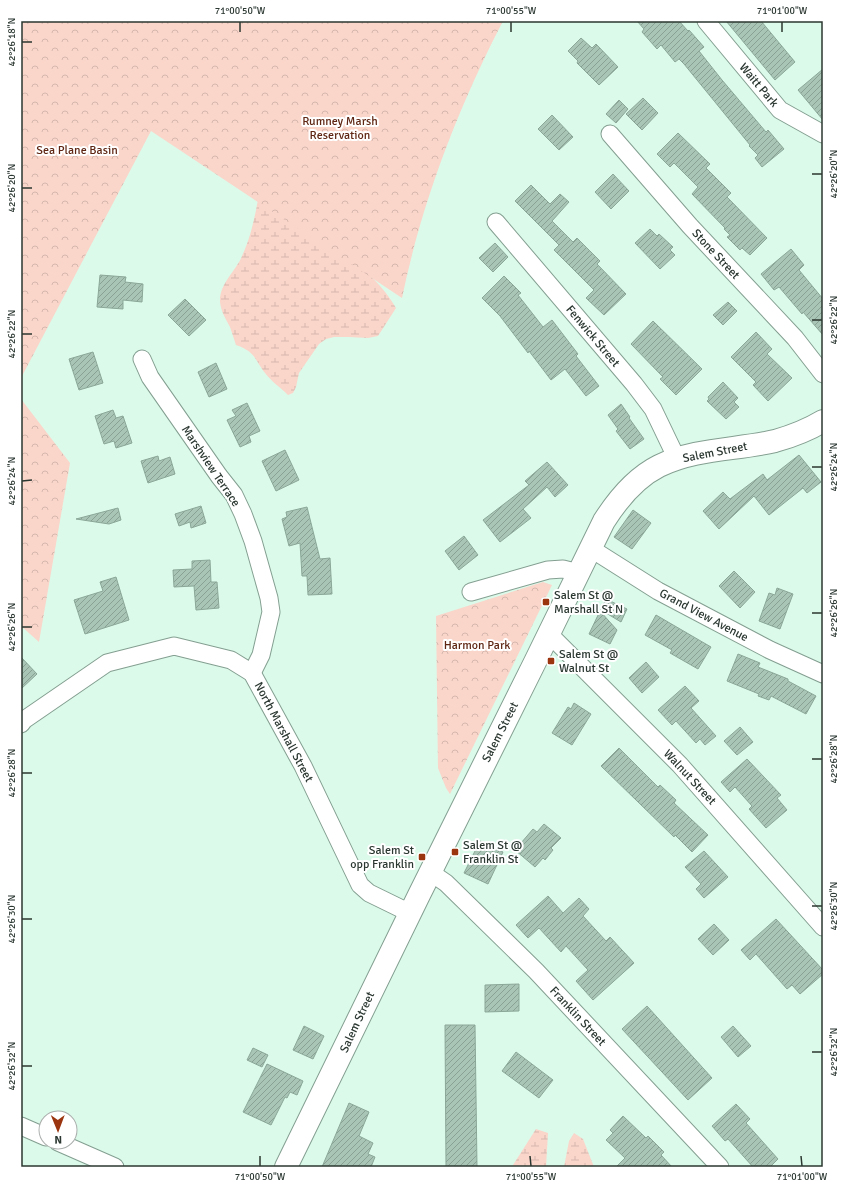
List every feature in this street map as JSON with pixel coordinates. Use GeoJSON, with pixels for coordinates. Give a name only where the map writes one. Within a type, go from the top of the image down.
{"type":"FeatureCollection","features":[{"type":"Feature","properties":{"kind":"main road","name":"Salem Street"},"geometry":{"type":"LineString","coordinates":[[286,1167],[604,521],[625,493],[641,478],[658,466],[677,459],[701,453],[774,441],[799,433],[823,421]]}},
{"type":"Feature","properties":{"kind":"street","name":"Waitt Park"},"geometry":{"type":"LineString","coordinates":[[706,21],[780,110],[823,134]]}},
{"type":"Feature","properties":{"kind":"street","name":"Stone Street"},"geometry":{"type":"LineString","coordinates":[[610,134],[690,226],[794,338],[823,374]]}},
{"type":"Feature","properties":{"kind":"street","name":"Fenwick Street"},"geometry":{"type":"LineString","coordinates":[[496,222],[634,384],[653,409],[677,459]]}},
{"type":"Feature","properties":{"kind":"street","name":"Marshview Terrace"},"geometry":{"type":"LineString","coordinates":[[142,359],[150,378],[234,495],[253,541],[269,598],[270,612],[261,656],[252,673]]}},
{"type":"Feature","properties":{"kind":"street","name":"Grand View Avenue"},"geometry":{"type":"LineString","coordinates":[[590,548],[658,591],[770,650],[823,674]]}},
{"type":"Feature","properties":{"kind":"street"},"geometry":{"type":"LineString","coordinates":[[472,592],[548,570],[563,569],[579,573]]}},
{"type":"Feature","properties":{"kind":"street","name":"Walnut Street"},"geometry":{"type":"LineString","coordinates":[[549,634],[680,765],[823,927]]}},
{"type":"Feature","properties":{"kind":"street","name":"North Marshall Street"},"geometry":{"type":"LineString","coordinates":[[21,724],[24,720],[107,663],[174,646],[231,660],[252,673],[303,766],[360,886],[369,893],[410,913]]}},
{"type":"Feature","properties":{"kind":"street","name":"Franklin Street"},"geometry":{"type":"LineString","coordinates":[[430,872],[443,880],[536,971],[720,1167]]}},
{"type":"Feature","properties":{"kind":"street"},"geometry":{"type":"LineString","coordinates":[[21,1126],[38,1133]]}},
{"type":"Feature","properties":{"kind":"street"},"geometry":{"type":"LineString","coordinates":[[76,1150],[115,1167]]}},
{"type":"Feature","properties":{"kind":"green space","name":"Rumney Marsh Reservation"},"geometry":{"type":"Polygon","coordinates":[[[21,21],[503,21],[471,87],[443,156],[420,226],[402,298],[151,131],[21,378],[21,21]]]}},
{"type":"Feature","properties":{"kind":"green space"},"geometry":{"type":"Polygon","coordinates":[[[260,188],[362,268],[381,287],[396,308],[378,336],[368,338],[334,337],[326,339],[319,344],[299,373],[293,393],[288,395],[267,376],[251,353],[236,345],[220,302],[222,289],[239,262],[248,240],[260,188]]]}},
{"type":"Feature","properties":{"kind":"green space"},"geometry":{"type":"Polygon","coordinates":[[[21,399],[70,463],[39,642],[21,626],[21,399]]]}},
{"type":"Feature","properties":{"kind":"green space","name":"Harmon Park"},"geometry":{"type":"Polygon","coordinates":[[[543,582],[552,585],[450,794],[438,768],[436,616],[543,582]]]}},
{"type":"Feature","properties":{"kind":"green space"},"geometry":{"type":"Polygon","coordinates":[[[536,1129],[548,1133],[546,1167],[513,1167],[513,1165],[536,1129]]]}},
{"type":"Feature","properties":{"kind":"green space"},"geometry":{"type":"Polygon","coordinates":[[[574,1133],[583,1139],[594,1167],[564,1167],[569,1141],[574,1133]]]}},
{"type":"Feature","properties":{"kind":"building"},"geometry":{"type":"Polygon","coordinates":[[[637,21],[679,21],[704,47],[699,51],[722,80],[766,132],[768,130],[784,149],[762,167],[755,158],[758,155],[749,146],[750,145],[684,64],[679,59],[675,62],[661,45],[657,49],[642,32],[644,29],[637,21]]]}},
{"type":"Feature","properties":{"kind":"building"},"geometry":{"type":"Polygon","coordinates":[[[726,21],[761,21],[795,62],[775,80],[726,21]]]}},
{"type":"Feature","properties":{"kind":"building"},"geometry":{"type":"Polygon","coordinates":[[[581,38],[592,48],[596,44],[618,67],[599,85],[577,63],[578,61],[568,51],[581,38]]]}},
{"type":"Feature","properties":{"kind":"building"},"geometry":{"type":"Polygon","coordinates":[[[823,69],[823,120],[798,90],[823,69]]]}},
{"type":"Feature","properties":{"kind":"building"},"geometry":{"type":"Polygon","coordinates":[[[643,98],[658,113],[642,130],[626,114],[643,98]]]}},
{"type":"Feature","properties":{"kind":"building"},"geometry":{"type":"Polygon","coordinates":[[[619,100],[628,109],[616,123],[606,114],[619,100]]]}},
{"type":"Feature","properties":{"kind":"building"},"geometry":{"type":"Polygon","coordinates":[[[552,115],[573,137],[559,150],[538,129],[552,115]]]}},
{"type":"Feature","properties":{"kind":"building"},"geometry":{"type":"Polygon","coordinates":[[[678,133],[710,164],[706,168],[731,193],[727,197],[767,238],[750,255],[742,248],[740,250],[727,237],[730,235],[724,229],[725,228],[692,194],[698,187],[674,163],[670,167],[657,154],[678,133]]]}},
{"type":"Feature","properties":{"kind":"building"},"geometry":{"type":"Polygon","coordinates":[[[613,174],[629,191],[611,209],[595,192],[613,174]]]}},
{"type":"Feature","properties":{"kind":"building"},"geometry":{"type":"Polygon","coordinates":[[[531,185],[550,204],[560,194],[569,202],[552,221],[573,242],[577,238],[600,261],[597,264],[626,294],[604,315],[586,298],[594,290],[554,250],[559,245],[515,201],[531,185]]]}},
{"type":"Feature","properties":{"kind":"building"},"geometry":{"type":"Polygon","coordinates":[[[650,229],[657,236],[659,234],[673,247],[670,250],[675,255],[660,269],[635,243],[650,229]]]}},
{"type":"Feature","properties":{"kind":"building"},"geometry":{"type":"Polygon","coordinates":[[[495,243],[508,257],[493,272],[479,258],[495,243]]]}},
{"type":"Feature","properties":{"kind":"building"},"geometry":{"type":"Polygon","coordinates":[[[791,249],[804,265],[799,270],[823,299],[823,335],[803,312],[802,314],[779,287],[774,290],[761,274],[791,249]]]}},
{"type":"Feature","properties":{"kind":"building"},"geometry":{"type":"Polygon","coordinates":[[[100,275],[126,277],[125,282],[143,284],[142,302],[123,300],[123,309],[97,307],[100,275]]]}},
{"type":"Feature","properties":{"kind":"building"},"geometry":{"type":"Polygon","coordinates":[[[504,276],[521,293],[518,295],[543,327],[552,320],[578,354],[576,356],[599,386],[586,396],[565,369],[551,380],[500,316],[482,298],[504,276]]]}},
{"type":"Feature","properties":{"kind":"building"},"geometry":{"type":"Polygon","coordinates":[[[185,299],[206,320],[189,336],[168,315],[185,299]]]}},
{"type":"Feature","properties":{"kind":"building"},"geometry":{"type":"Polygon","coordinates":[[[728,302],[737,311],[723,325],[713,315],[728,302]]]}},
{"type":"Feature","properties":{"kind":"building"},"geometry":{"type":"Polygon","coordinates":[[[653,321],[702,369],[676,395],[660,379],[663,377],[631,344],[653,321]]]}},
{"type":"Feature","properties":{"kind":"building"},"geometry":{"type":"Polygon","coordinates":[[[756,332],[772,349],[767,354],[792,378],[768,401],[753,385],[756,382],[731,357],[756,332]]]}},
{"type":"Feature","properties":{"kind":"building"},"geometry":{"type":"Polygon","coordinates":[[[93,352],[103,383],[79,390],[69,359],[93,352]]]}},
{"type":"Feature","properties":{"kind":"building"},"geometry":{"type":"Polygon","coordinates":[[[216,363],[227,389],[209,397],[198,372],[216,363]]]}},
{"type":"Feature","properties":{"kind":"building"},"geometry":{"type":"Polygon","coordinates":[[[723,382],[738,398],[734,402],[739,407],[726,419],[707,401],[709,399],[708,397],[723,382]]]}},
{"type":"Feature","properties":{"kind":"building"},"geometry":{"type":"Polygon","coordinates":[[[247,403],[260,431],[249,436],[251,442],[240,447],[227,420],[236,416],[232,410],[247,403]]]}},
{"type":"Feature","properties":{"kind":"building"},"geometry":{"type":"Polygon","coordinates":[[[621,404],[644,439],[630,449],[616,431],[618,429],[608,415],[621,404]]]}},
{"type":"Feature","properties":{"kind":"building"},"geometry":{"type":"Polygon","coordinates":[[[113,410],[116,418],[123,416],[132,443],[116,448],[114,441],[104,444],[95,416],[113,410]]]}},
{"type":"Feature","properties":{"kind":"building"},"geometry":{"type":"Polygon","coordinates":[[[285,450],[299,480],[276,491],[262,461],[285,450]]]}},
{"type":"Feature","properties":{"kind":"building"},"geometry":{"type":"Polygon","coordinates":[[[799,455],[821,482],[807,493],[803,488],[769,515],[754,496],[719,529],[703,511],[723,492],[730,499],[763,474],[767,480],[799,455]]]}},
{"type":"Feature","properties":{"kind":"building"},"geometry":{"type":"Polygon","coordinates":[[[158,456],[159,461],[170,457],[175,474],[148,483],[141,461],[158,456]]]}},
{"type":"Feature","properties":{"kind":"building"},"geometry":{"type":"Polygon","coordinates":[[[547,462],[568,485],[555,497],[547,487],[523,509],[531,518],[500,542],[483,520],[529,485],[525,481],[547,462]]]}},
{"type":"Feature","properties":{"kind":"building"},"geometry":{"type":"Polygon","coordinates":[[[201,506],[206,523],[191,528],[190,522],[179,526],[175,514],[201,506]]]}},
{"type":"Feature","properties":{"kind":"building"},"geometry":{"type":"Polygon","coordinates":[[[307,507],[320,559],[330,558],[332,594],[308,595],[307,576],[302,576],[300,543],[289,546],[282,519],[287,517],[286,512],[307,507]]]}},
{"type":"Feature","properties":{"kind":"building"},"geometry":{"type":"Polygon","coordinates":[[[118,508],[121,520],[109,524],[76,519],[118,508]]]}},
{"type":"Feature","properties":{"kind":"building"},"geometry":{"type":"Polygon","coordinates":[[[633,510],[651,523],[632,549],[614,537],[633,510]]]}},
{"type":"Feature","properties":{"kind":"building"},"geometry":{"type":"Polygon","coordinates":[[[464,536],[478,555],[459,570],[445,551],[464,536]]]}},
{"type":"Feature","properties":{"kind":"building"},"geometry":{"type":"Polygon","coordinates":[[[210,560],[211,582],[217,582],[219,608],[196,610],[194,586],[174,587],[173,570],[192,569],[192,561],[210,560]]]}},
{"type":"Feature","properties":{"kind":"building"},"geometry":{"type":"Polygon","coordinates":[[[734,571],[755,592],[740,608],[719,586],[734,571]]]}},
{"type":"Feature","properties":{"kind":"building"},"geometry":{"type":"Polygon","coordinates":[[[116,577],[129,620],[85,634],[74,600],[103,591],[100,582],[116,577]]]}},
{"type":"Feature","properties":{"kind":"building"},"geometry":{"type":"Polygon","coordinates":[[[777,588],[793,594],[780,629],[759,621],[769,593],[775,595],[777,588]]]}},
{"type":"Feature","properties":{"kind":"building"},"geometry":{"type":"Polygon","coordinates":[[[606,599],[627,609],[621,622],[601,610],[606,599]]]}},
{"type":"Feature","properties":{"kind":"building"},"geometry":{"type":"Polygon","coordinates":[[[600,611],[617,630],[610,644],[589,634],[600,611]]]}},
{"type":"Feature","properties":{"kind":"building"},"geometry":{"type":"Polygon","coordinates":[[[656,615],[711,647],[698,669],[670,653],[672,650],[645,635],[656,615]]]}},
{"type":"Feature","properties":{"kind":"building"},"geometry":{"type":"Polygon","coordinates":[[[738,654],[760,663],[758,667],[788,679],[788,681],[816,696],[806,714],[771,696],[769,700],[758,696],[759,694],[727,681],[738,654]]]}},
{"type":"Feature","properties":{"kind":"building"},"geometry":{"type":"Polygon","coordinates":[[[21,657],[37,674],[21,689],[21,657]]]}},
{"type":"Feature","properties":{"kind":"building"},"geometry":{"type":"Polygon","coordinates":[[[646,662],[659,677],[642,693],[629,678],[646,662]]]}},
{"type":"Feature","properties":{"kind":"building"},"geometry":{"type":"Polygon","coordinates":[[[685,686],[699,701],[691,708],[716,736],[705,745],[700,739],[696,743],[676,721],[672,725],[658,710],[685,686]]]}},
{"type":"Feature","properties":{"kind":"building"},"geometry":{"type":"Polygon","coordinates":[[[574,703],[591,714],[572,745],[552,733],[568,707],[571,709],[574,703]]]}},
{"type":"Feature","properties":{"kind":"building"},"geometry":{"type":"Polygon","coordinates":[[[740,727],[753,742],[737,755],[724,741],[740,727]]]}},
{"type":"Feature","properties":{"kind":"building"},"geometry":{"type":"Polygon","coordinates":[[[619,748],[658,787],[660,785],[676,800],[674,803],[708,835],[692,852],[675,835],[674,837],[601,766],[619,748]]]}},
{"type":"Feature","properties":{"kind":"building"},"geometry":{"type":"Polygon","coordinates":[[[747,759],[781,795],[777,798],[787,810],[766,828],[749,809],[752,806],[735,787],[730,792],[721,782],[747,759]]]}},
{"type":"Feature","properties":{"kind":"building"},"geometry":{"type":"Polygon","coordinates":[[[544,824],[561,838],[551,848],[553,850],[545,860],[543,858],[535,867],[515,850],[533,829],[537,832],[544,824]]]}},
{"type":"Feature","properties":{"kind":"building"},"geometry":{"type":"Polygon","coordinates":[[[480,841],[503,852],[488,884],[464,873],[480,841]]]}},
{"type":"Feature","properties":{"kind":"building"},"geometry":{"type":"Polygon","coordinates":[[[704,851],[728,877],[704,898],[696,889],[701,884],[685,867],[704,851]]]}},
{"type":"Feature","properties":{"kind":"building"},"geometry":{"type":"Polygon","coordinates":[[[548,896],[563,913],[579,898],[589,909],[583,916],[606,941],[610,937],[634,963],[593,1000],[576,981],[588,970],[566,946],[561,952],[539,928],[528,938],[516,925],[548,896]]]}},
{"type":"Feature","properties":{"kind":"building"},"geometry":{"type":"Polygon","coordinates":[[[776,919],[823,970],[823,974],[800,994],[792,985],[787,989],[756,954],[750,960],[741,950],[776,919]]]}},
{"type":"Feature","properties":{"kind":"building"},"geometry":{"type":"Polygon","coordinates":[[[714,924],[729,940],[713,955],[698,939],[714,924]]]}},
{"type":"Feature","properties":{"kind":"building"},"geometry":{"type":"Polygon","coordinates":[[[519,984],[519,1011],[485,1012],[485,985],[519,984]]]}},
{"type":"Feature","properties":{"kind":"building"},"geometry":{"type":"Polygon","coordinates":[[[647,1006],[712,1078],[688,1100],[622,1029],[647,1006]]]}},
{"type":"Feature","properties":{"kind":"building"},"geometry":{"type":"Polygon","coordinates":[[[445,1025],[475,1025],[477,1167],[446,1167],[445,1025]]]}},
{"type":"Feature","properties":{"kind":"building"},"geometry":{"type":"Polygon","coordinates":[[[304,1026],[324,1036],[313,1059],[293,1050],[304,1026]]]}},
{"type":"Feature","properties":{"kind":"building"},"geometry":{"type":"Polygon","coordinates":[[[733,1026],[751,1046],[738,1057],[721,1037],[733,1026]]]}},
{"type":"Feature","properties":{"kind":"building"},"geometry":{"type":"Polygon","coordinates":[[[253,1048],[268,1055],[262,1067],[247,1060],[253,1048]]]}},
{"type":"Feature","properties":{"kind":"building"},"geometry":{"type":"Polygon","coordinates":[[[516,1052],[553,1080],[539,1098],[502,1071],[516,1052]]]}},
{"type":"Feature","properties":{"kind":"building"},"geometry":{"type":"Polygon","coordinates":[[[267,1064],[303,1081],[297,1095],[290,1092],[287,1098],[285,1097],[271,1125],[243,1112],[267,1064]]]}},
{"type":"Feature","properties":{"kind":"building"},"geometry":{"type":"Polygon","coordinates":[[[349,1103],[369,1112],[359,1136],[373,1143],[368,1154],[375,1157],[371,1167],[322,1167],[349,1103]]]}},
{"type":"Feature","properties":{"kind":"building"},"geometry":{"type":"Polygon","coordinates":[[[736,1104],[750,1119],[746,1123],[778,1159],[770,1167],[753,1167],[728,1139],[725,1141],[712,1126],[736,1104]]]}},
{"type":"Feature","properties":{"kind":"building"},"geometry":{"type":"Polygon","coordinates":[[[623,1116],[646,1138],[648,1136],[664,1152],[661,1155],[672,1167],[616,1167],[625,1158],[606,1140],[613,1133],[610,1130],[623,1116]]]}},
{"type":"Feature","properties":{"kind":"place","name":"Salem St @ Marshall St N"},"geometry":{"type":"Point","coordinates":[546,602]}},
{"type":"Feature","properties":{"kind":"place","name":"Salem St @ Walnut St"},"geometry":{"type":"Point","coordinates":[551,661]}},
{"type":"Feature","properties":{"kind":"place","name":"Salem St @ Franklin St"},"geometry":{"type":"Point","coordinates":[455,852]}},
{"type":"Feature","properties":{"kind":"place","name":"Salem St opp Franklin"},"geometry":{"type":"Point","coordinates":[422,857]}},
{"type":"Feature","properties":{"kind":"park label","name":"Sea Plane Basin"},"geometry":{"type":"Point","coordinates":[77,150]}}]}
